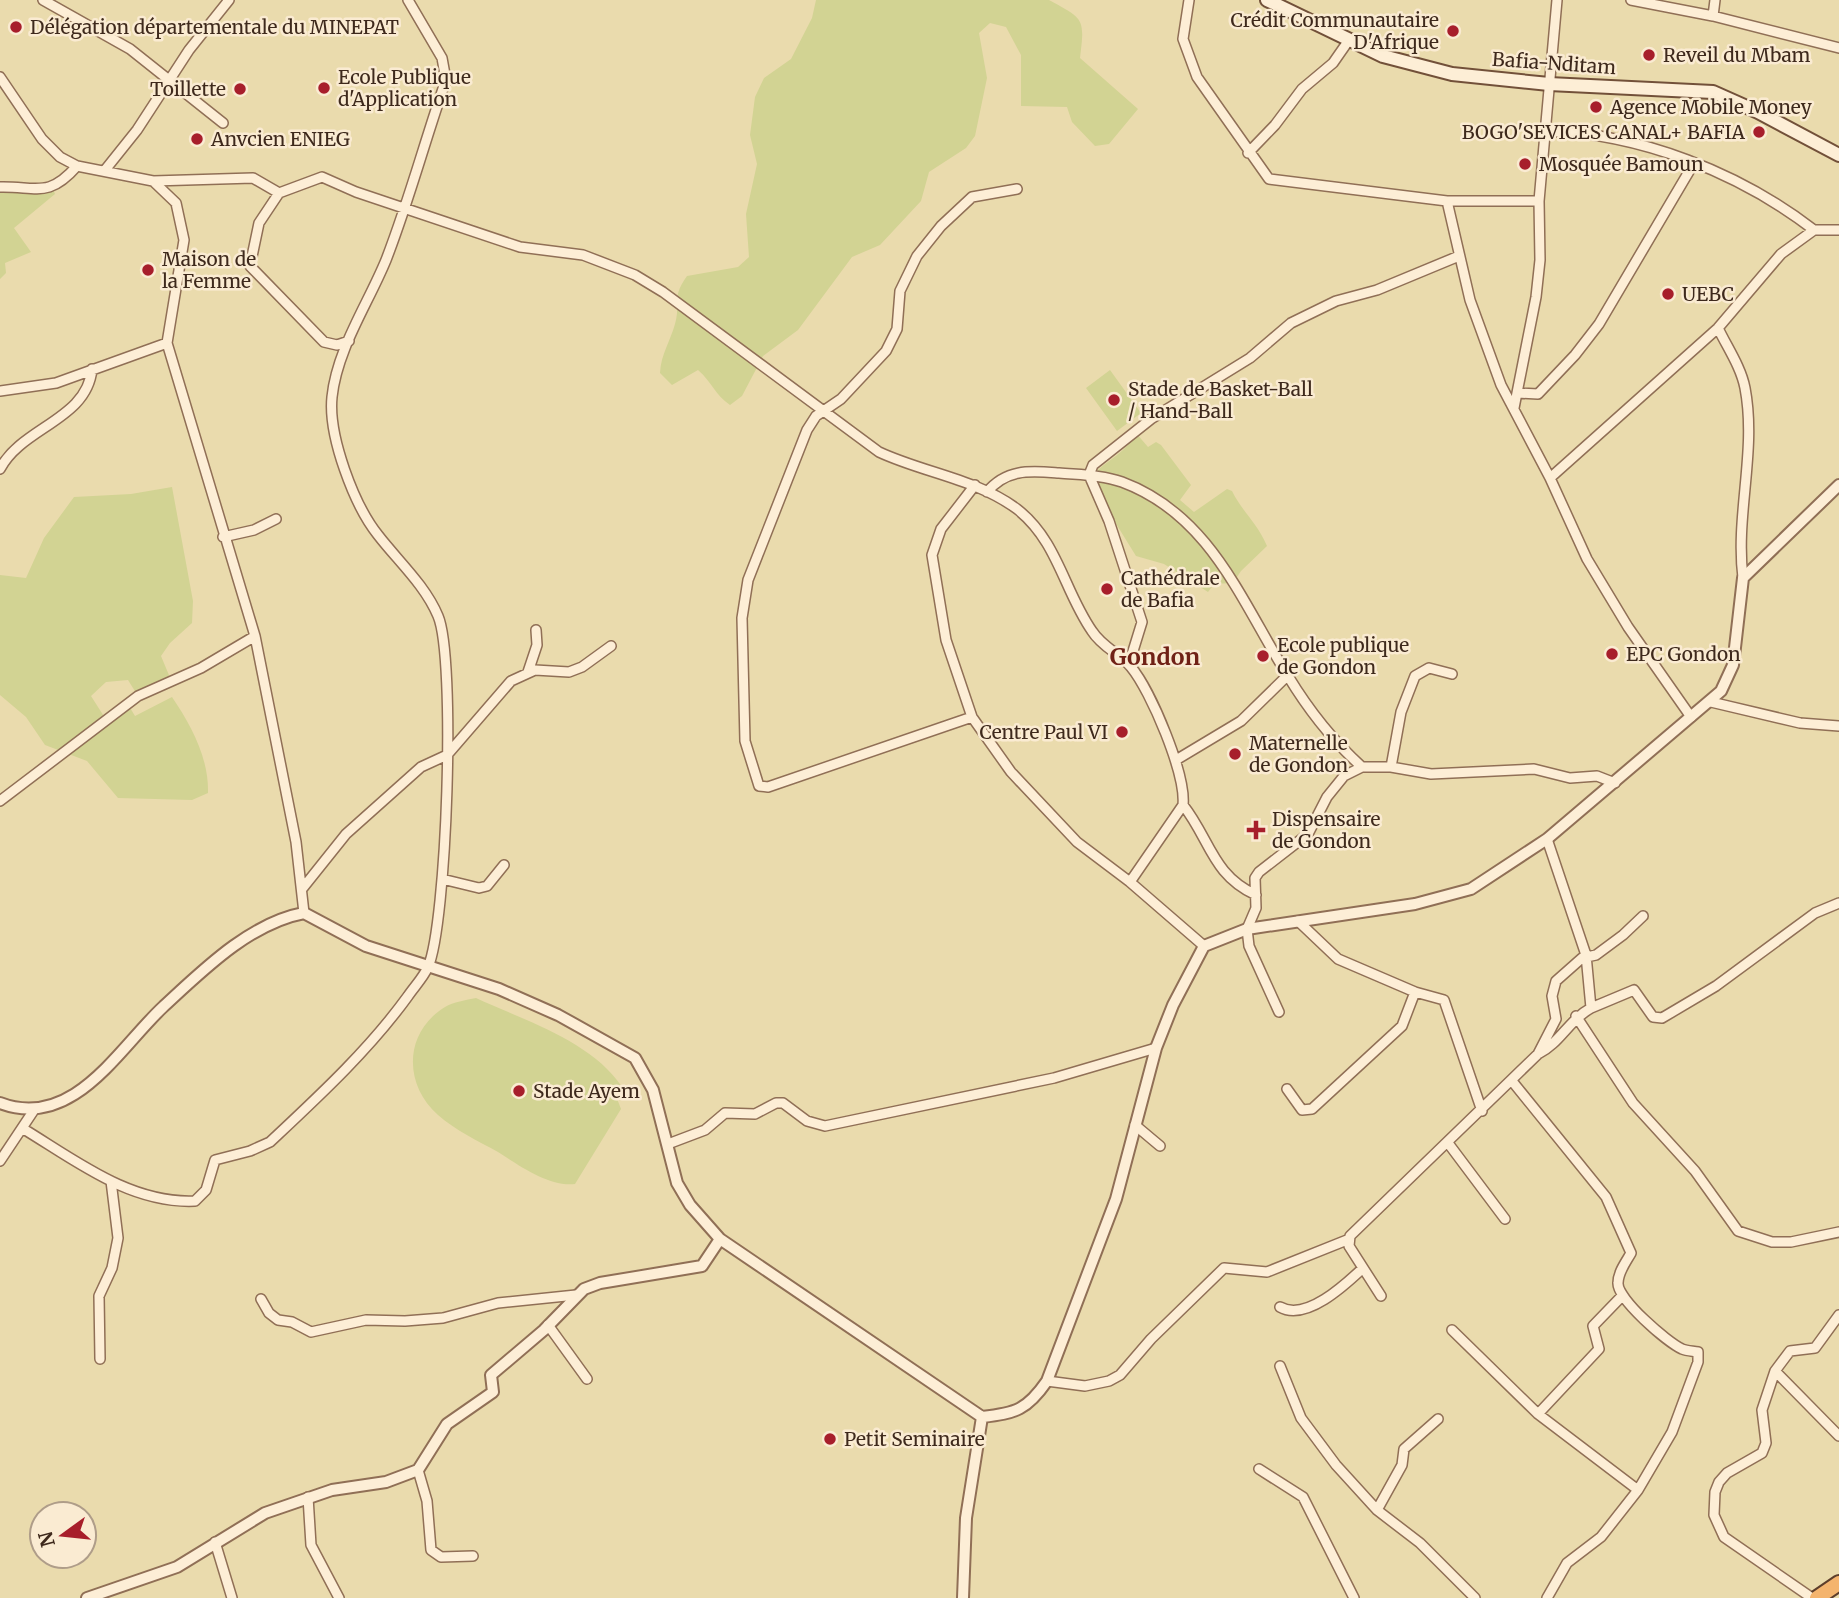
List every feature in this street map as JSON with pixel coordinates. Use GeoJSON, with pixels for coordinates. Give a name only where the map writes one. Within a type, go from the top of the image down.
{"type":"FeatureCollection","features":[{"type":"Feature","properties":{"kind":"highway"},"geometry":{"type":"LineString","coordinates":[[1815,1598],[1839,1583]]}},
{"type":"Feature","properties":{"kind":"main road","name":"Bafia-Nditam"},"geometry":{"type":"LineString","coordinates":[[1267,0],[1383,56],[1452,74],[1549,84],[1713,93],[1748,107],[1839,155]]}},
{"type":"Feature","properties":{"kind":"street"},"geometry":{"type":"LineString","coordinates":[[43,0],[130,49],[170,78],[223,123]]}},
{"type":"Feature","properties":{"kind":"street"},"geometry":{"type":"LineString","coordinates":[[105,170],[137,130],[170,78],[229,0]]}},
{"type":"Feature","properties":{"kind":"street"},"geometry":{"type":"LineString","coordinates":[[22,1128],[111,1181],[156,1198],[190,1201],[201,1198],[215,1160],[250,1151],[270,1142],[367,1046],[428,968],[437,936],[442,879],[447,755],[445,636],[438,615],[369,522],[340,453],[332,397],[349,341],[386,259],[446,80],[442,58],[408,0]]}},
{"type":"Feature","properties":{"kind":"street"},"geometry":{"type":"LineString","coordinates":[[1189,0],[1183,39],[1197,77],[1248,153],[1265,175],[1276,182],[1447,201],[1539,201]]}},
{"type":"Feature","properties":{"kind":"street"},"geometry":{"type":"LineString","coordinates":[[1514,408],[1539,272],[1539,201],[1557,0]]}},
{"type":"Feature","properties":{"kind":"street"},"geometry":{"type":"LineString","coordinates":[[1631,0],[1713,16],[1839,48]]}},
{"type":"Feature","properties":{"kind":"street"},"geometry":{"type":"LineString","coordinates":[[1713,16],[1715,0]]}},
{"type":"Feature","properties":{"kind":"street"},"geometry":{"type":"LineString","coordinates":[[1248,153],[1275,125],[1302,89],[1333,63],[1349,40]]}},
{"type":"Feature","properties":{"kind":"street"},"geometry":{"type":"LineString","coordinates":[[0,77],[42,139],[60,157],[77,166],[153,181],[253,178],[279,193]]}},
{"type":"Feature","properties":{"kind":"street"},"geometry":{"type":"LineString","coordinates":[[1545,131],[1587,135],[1653,148],[1694,163],[1773,199],[1814,230]]}},
{"type":"Feature","properties":{"kind":"street"},"geometry":{"type":"LineString","coordinates":[[1518,393],[1538,394],[1586,341],[1623,285],[1694,163]]}},
{"type":"Feature","properties":{"kind":"street"},"geometry":{"type":"LineString","coordinates":[[0,187],[33,191],[46,189],[66,179],[77,166]]}},
{"type":"Feature","properties":{"kind":"street"},"geometry":{"type":"LineString","coordinates":[[349,341],[337,345],[324,342],[250,266],[259,223],[279,193],[322,177],[520,247],[583,255],[635,275],[663,292],[822,411],[896,460],[975,485],[1016,508],[1036,527],[1055,555],[1091,630],[1110,652],[1129,664],[1139,678],[1176,760],[1184,790],[1183,805],[1130,882]]}},
{"type":"Feature","properties":{"kind":"street"},"geometry":{"type":"LineString","coordinates":[[153,181],[176,203],[184,240],[166,343],[255,636],[296,842],[304,913]]}},
{"type":"Feature","properties":{"kind":"street"},"geometry":{"type":"LineString","coordinates":[[972,717],[768,787],[759,786],[746,741],[742,618],[748,580],[807,430],[822,411],[841,399],[886,351],[897,329],[900,291],[917,256],[941,226],[972,197],[1017,189]]}},
{"type":"Feature","properties":{"kind":"street"},"geometry":{"type":"LineString","coordinates":[[1447,201],[1459,256],[1484,344],[1514,408],[1587,559],[1628,628],[1691,717]]}},
{"type":"Feature","properties":{"kind":"street"},"geometry":{"type":"LineString","coordinates":[[1550,478],[1718,328],[1781,254],[1814,230],[1839,230]]}},
{"type":"Feature","properties":{"kind":"street"},"geometry":{"type":"LineString","coordinates":[[1089,475],[1094,465],[1151,419],[1236,368],[1291,323],[1336,301],[1377,290],[1459,256]]}},
{"type":"Feature","properties":{"kind":"street"},"geometry":{"type":"LineString","coordinates":[[0,1104],[34,1110],[53,1104],[108,1069],[161,1009],[251,934],[267,924],[304,913],[366,946],[499,989],[558,1016],[635,1058],[653,1090],[677,1183],[720,1239],[982,1417],[1008,1414],[1023,1408],[1032,1402],[1047,1381],[1116,1199],[1156,1048],[1173,1005],[1205,946],[1248,929],[1454,895],[1486,880],[1547,839],[1615,783],[1711,702],[1729,677],[1743,579],[1739,545],[1748,414],[1740,374],[1718,328]]}},
{"type":"Feature","properties":{"kind":"street"},"geometry":{"type":"LineString","coordinates":[[0,391],[56,383],[166,343]]}},
{"type":"Feature","properties":{"kind":"street"},"geometry":{"type":"LineString","coordinates":[[0,469],[5,459],[25,442],[79,402],[87,393],[92,369]]}},
{"type":"Feature","properties":{"kind":"street"},"geometry":{"type":"LineString","coordinates":[[987,492],[995,483],[1021,470],[1089,475],[1124,483],[1179,517],[1210,545],[1240,589],[1287,676],[1326,730],[1362,767]]}},
{"type":"Feature","properties":{"kind":"street"},"geometry":{"type":"LineString","coordinates":[[1089,475],[1109,521],[1142,622],[1129,664]]}},
{"type":"Feature","properties":{"kind":"street"},"geometry":{"type":"LineString","coordinates":[[975,485],[942,529],[932,555],[946,640],[972,717],[1011,772],[1077,842],[1130,882],[1205,946]]}},
{"type":"Feature","properties":{"kind":"street"},"geometry":{"type":"LineString","coordinates":[[1743,579],[1839,485]]}},
{"type":"Feature","properties":{"kind":"street"},"geometry":{"type":"LineString","coordinates":[[223,537],[254,530],[276,519]]}},
{"type":"Feature","properties":{"kind":"street"},"geometry":{"type":"LineString","coordinates":[[528,672],[537,645],[536,630]]}},
{"type":"Feature","properties":{"kind":"street"},"geometry":{"type":"LineString","coordinates":[[0,801],[138,696],[201,668],[255,636]]}},
{"type":"Feature","properties":{"kind":"street"},"geometry":{"type":"LineString","coordinates":[[302,889],[346,834],[421,767],[447,755],[511,681],[528,672],[575,669],[594,661],[611,646]]}},
{"type":"Feature","properties":{"kind":"street"},"geometry":{"type":"LineString","coordinates":[[1391,767],[1401,712],[1415,676],[1429,668],[1452,674]]}},
{"type":"Feature","properties":{"kind":"street"},"geometry":{"type":"LineString","coordinates":[[1176,760],[1241,721],[1287,676]]}},
{"type":"Feature","properties":{"kind":"street"},"geometry":{"type":"LineString","coordinates":[[1711,702],[1800,723],[1839,726]]}},
{"type":"Feature","properties":{"kind":"street"},"geometry":{"type":"LineString","coordinates":[[1279,1012],[1252,956],[1248,929],[1256,908],[1255,878],[1308,834],[1326,797],[1344,776],[1362,767],[1391,767],[1431,774],[1542,769],[1570,778],[1597,776],[1615,783]]}},
{"type":"Feature","properties":{"kind":"street"},"geometry":{"type":"LineString","coordinates":[[1183,805],[1223,871],[1238,887],[1256,894]]}},
{"type":"Feature","properties":{"kind":"street"},"geometry":{"type":"LineString","coordinates":[[1547,839],[1586,955],[1591,1008]]}},
{"type":"Feature","properties":{"kind":"street"},"geometry":{"type":"LineString","coordinates":[[442,879],[479,888],[487,886],[504,865]]}},
{"type":"Feature","properties":{"kind":"street"},"geometry":{"type":"LineString","coordinates":[[1047,1381],[1085,1386],[1110,1381],[1120,1375],[1151,1339],[1224,1268],[1267,1272],[1347,1240],[1538,1054],[1558,1039],[1576,1016],[1634,990],[1653,1017],[1662,1018],[1716,986],[1815,913],[1839,903]]}},
{"type":"Feature","properties":{"kind":"street"},"geometry":{"type":"LineString","coordinates":[[1538,1054],[1556,1020],[1552,996],[1556,981],[1586,955],[1596,955],[1623,936],[1643,916]]}},
{"type":"Feature","properties":{"kind":"street"},"geometry":{"type":"LineString","coordinates":[[1298,921],[1338,959],[1415,992],[1437,997],[1448,1006],[1482,1111]]}},
{"type":"Feature","properties":{"kind":"street"},"geometry":{"type":"LineString","coordinates":[[1287,1089],[1302,1110],[1312,1109],[1402,1026],[1415,992]]}},
{"type":"Feature","properties":{"kind":"street"},"geometry":{"type":"LineString","coordinates":[[1576,1016],[1633,1103],[1695,1171],[1738,1231],[1782,1242],[1839,1232]]}},
{"type":"Feature","properties":{"kind":"street"},"geometry":{"type":"LineString","coordinates":[[668,1144],[705,1130],[716,1119],[730,1112],[755,1114],[783,1103],[807,1121],[825,1126],[1054,1079],[1156,1048]]}},
{"type":"Feature","properties":{"kind":"street"},"geometry":{"type":"LineString","coordinates":[[1512,1081],[1606,1197],[1631,1253],[1622,1268],[1618,1284],[1622,1296],[1682,1349],[1698,1352],[1698,1362],[1672,1432],[1638,1490],[1601,1537],[1567,1563],[1547,1598]]}},
{"type":"Feature","properties":{"kind":"street"},"geometry":{"type":"LineString","coordinates":[[0,1161],[34,1110]]}},
{"type":"Feature","properties":{"kind":"street"},"geometry":{"type":"LineString","coordinates":[[1135,1125],[1160,1146]]}},
{"type":"Feature","properties":{"kind":"street"},"geometry":{"type":"LineString","coordinates":[[1448,1143],[1506,1219]]}},
{"type":"Feature","properties":{"kind":"street"},"geometry":{"type":"LineString","coordinates":[[100,1359],[99,1296],[112,1268],[118,1238],[111,1181]]}},
{"type":"Feature","properties":{"kind":"street"},"geometry":{"type":"LineString","coordinates":[[87,1598],[159,1575],[250,1519],[309,1497],[386,1482],[418,1469],[447,1424],[493,1392],[491,1375],[497,1367],[548,1325],[576,1295],[600,1283],[702,1266],[720,1239]]}},
{"type":"Feature","properties":{"kind":"street"},"geometry":{"type":"LineString","coordinates":[[1347,1240],[1381,1296]]}},
{"type":"Feature","properties":{"kind":"street"},"geometry":{"type":"LineString","coordinates":[[1280,1307],[1290,1310],[1322,1302],[1363,1268]]}},
{"type":"Feature","properties":{"kind":"street"},"geometry":{"type":"LineString","coordinates":[[261,1299],[269,1313],[278,1320],[292,1322],[311,1332],[366,1320],[443,1318],[498,1303],[576,1295]]}},
{"type":"Feature","properties":{"kind":"street"},"geometry":{"type":"LineString","coordinates":[[1538,1414],[1567,1379],[1595,1356],[1599,1349],[1593,1326],[1622,1296]]}},
{"type":"Feature","properties":{"kind":"street"},"geometry":{"type":"LineString","coordinates":[[1815,1598],[1724,1537],[1714,1515],[1715,1492],[1727,1473],[1762,1452],[1766,1443],[1762,1410],[1775,1371],[1790,1351],[1815,1348],[1839,1315]]}},
{"type":"Feature","properties":{"kind":"street"},"geometry":{"type":"LineString","coordinates":[[548,1325],[587,1378]]}},
{"type":"Feature","properties":{"kind":"street"},"geometry":{"type":"LineString","coordinates":[[1452,1330],[1538,1414],[1638,1490]]}},
{"type":"Feature","properties":{"kind":"street"},"geometry":{"type":"LineString","coordinates":[[1280,1366],[1301,1418],[1377,1510],[1420,1543],[1475,1598]]}},
{"type":"Feature","properties":{"kind":"street"},"geometry":{"type":"LineString","coordinates":[[1775,1371],[1839,1436]]}},
{"type":"Feature","properties":{"kind":"street"},"geometry":{"type":"LineString","coordinates":[[963,1598],[966,1518],[982,1417]]}},
{"type":"Feature","properties":{"kind":"street"},"geometry":{"type":"LineString","coordinates":[[1377,1510],[1402,1465],[1404,1449],[1438,1419]]}},
{"type":"Feature","properties":{"kind":"street"},"geometry":{"type":"LineString","coordinates":[[418,1469],[427,1501],[431,1550],[442,1557],[472,1556]]}},
{"type":"Feature","properties":{"kind":"street"},"geometry":{"type":"LineString","coordinates":[[1259,1469],[1303,1497],[1354,1598]]}},
{"type":"Feature","properties":{"kind":"street"},"geometry":{"type":"LineString","coordinates":[[309,1497],[311,1545],[339,1598]]}},
{"type":"Feature","properties":{"kind":"street"},"geometry":{"type":"LineString","coordinates":[[215,1542],[232,1598]]}},
{"type":"Feature","properties":{"kind":"shaded area"},"geometry":{"type":"Polygon","coordinates":[[[0,0],[1839,0],[1839,1598],[0,1598],[0,0]]]}},
{"type":"Feature","properties":{"kind":"green space"},"geometry":{"type":"Polygon","coordinates":[[[816,0],[1049,0],[1069,11],[1080,21],[1080,58],[1138,109],[1109,144],[1095,146],[1072,122],[1067,107],[1021,106],[1021,55],[1006,27],[990,23],[979,33],[987,78],[975,136],[966,148],[929,172],[921,201],[880,245],[852,257],[798,330],[763,356],[742,396],[730,405],[698,370],[672,385],[660,373],[662,360],[677,317],[679,290],[687,276],[738,267],[749,257],[746,214],[757,164],[750,135],[755,97],[764,78],[791,59],[812,18],[816,0]]]}},
{"type":"Feature","properties":{"kind":"green space"},"geometry":{"type":"Polygon","coordinates":[[[10,189],[26,194],[53,189],[55,194],[14,228],[31,252],[5,263],[6,273],[0,279],[0,190],[10,189]]]}},
{"type":"Feature","properties":{"kind":"green space","name":"Stade de Basket-Ball / Hand-Ball"},"geometry":{"type":"Polygon","coordinates":[[[1110,370],[1141,413],[1117,431],[1086,388],[1110,370]]]}},
{"type":"Feature","properties":{"kind":"green space"},"geometry":{"type":"Polygon","coordinates":[[[1136,433],[1148,447],[1156,442],[1161,445],[1191,485],[1180,500],[1194,512],[1227,489],[1232,491],[1258,530],[1267,546],[1241,571],[1233,583],[1214,584],[1208,592],[1164,564],[1136,556],[1089,480],[1125,448],[1136,433]]]}},
{"type":"Feature","properties":{"kind":"green space"},"geometry":{"type":"Polygon","coordinates":[[[172,487],[193,601],[192,623],[170,643],[161,656],[171,680],[138,696],[128,680],[106,682],[91,696],[105,718],[129,706],[135,716],[172,697],[198,742],[208,780],[208,793],[192,800],[118,798],[87,761],[45,745],[26,717],[0,695],[0,575],[26,578],[44,538],[74,497],[131,494],[172,487]]]}},
{"type":"Feature","properties":{"kind":"green space","name":"Stade Ayem"},"geometry":{"type":"Polygon","coordinates":[[[476,998],[575,1044],[609,1071],[622,1087],[616,1096],[621,1109],[575,1184],[545,1179],[459,1130],[438,1115],[419,1089],[413,1059],[422,1030],[431,1018],[445,1007],[476,998]]]}},
{"type":"Feature","properties":{"kind":"place","name":"Délégation départementale du MINEPAT"},"geometry":{"type":"Point","coordinates":[16,27]}},
{"type":"Feature","properties":{"kind":"place","name":"Crédit Communautaire D'Afrique"},"geometry":{"type":"Point","coordinates":[1453,31]}},
{"type":"Feature","properties":{"kind":"place","name":"Reveil du Mbam"},"geometry":{"type":"Point","coordinates":[1649,55]}},
{"type":"Feature","properties":{"kind":"place","name":"Ecole Publique d'Application"},"geometry":{"type":"Point","coordinates":[324,88]}},
{"type":"Feature","properties":{"kind":"place","name":"Toillette"},"geometry":{"type":"Point","coordinates":[240,89]}},
{"type":"Feature","properties":{"kind":"place","name":"Agence Mobile Money"},"geometry":{"type":"Point","coordinates":[1596,107]}},
{"type":"Feature","properties":{"kind":"place","name":"BOGO'SEVICES CANAL+ BAFIA"},"geometry":{"type":"Point","coordinates":[1759,132]}},
{"type":"Feature","properties":{"kind":"place","name":"Anvcien ENIEG"},"geometry":{"type":"Point","coordinates":[197,139]}},
{"type":"Feature","properties":{"kind":"place","name":"Mosquée Bamoun"},"geometry":{"type":"Point","coordinates":[1525,164]}},
{"type":"Feature","properties":{"kind":"place","name":"Maison de la Femme"},"geometry":{"type":"Point","coordinates":[148,270]}},
{"type":"Feature","properties":{"kind":"place","name":"UEBC"},"geometry":{"type":"Point","coordinates":[1668,294]}},
{"type":"Feature","properties":{"kind":"place","name":"Stade de Basket-Ball / Hand-Ball"},"geometry":{"type":"Point","coordinates":[1114,400]}},
{"type":"Feature","properties":{"kind":"place","name":"Cathédrale de Bafia"},"geometry":{"type":"Point","coordinates":[1107,589]}},
{"type":"Feature","properties":{"kind":"place","name":"EPC Gondon"},"geometry":{"type":"Point","coordinates":[1612,654]}},
{"type":"Feature","properties":{"kind":"place","name":"Ecole publique de Gondon"},"geometry":{"type":"Point","coordinates":[1263,656]}},
{"type":"Feature","properties":{"kind":"place","name":"Centre Paul VI"},"geometry":{"type":"Point","coordinates":[1122,732]}},
{"type":"Feature","properties":{"kind":"place","name":"Maternelle de Gondon"},"geometry":{"type":"Point","coordinates":[1235,754]}},
{"type":"Feature","properties":{"kind":"place","name":"Dispensaire de Gondon"},"geometry":{"type":"Point","coordinates":[1256,830]}},
{"type":"Feature","properties":{"kind":"place","name":"Stade Ayem"},"geometry":{"type":"Point","coordinates":[519,1091]}},
{"type":"Feature","properties":{"kind":"place","name":"Petit Seminaire"},"geometry":{"type":"Point","coordinates":[830,1439]}},
{"type":"Feature","properties":{"kind":"district","name":"Gondon"},"geometry":{"type":"Point","coordinates":[1155,656]}}]}
